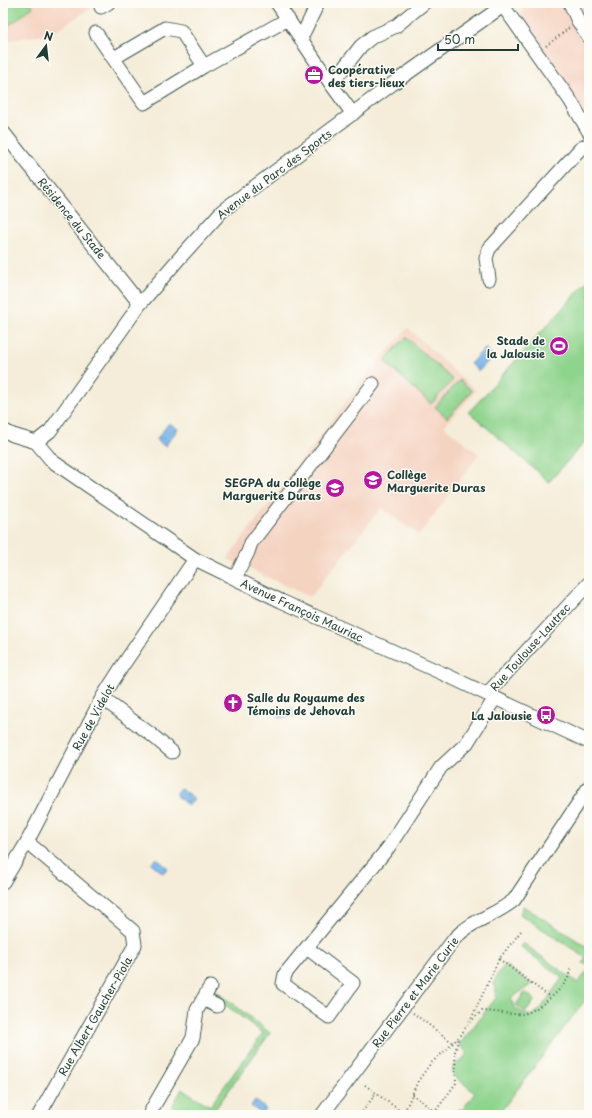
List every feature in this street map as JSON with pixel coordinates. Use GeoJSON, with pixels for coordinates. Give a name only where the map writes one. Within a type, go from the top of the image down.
{"type":"FeatureCollection","features":[{"type":"Feature","properties":{"kind":"street"},"geometry":{"type":"LineString","coordinates":[[277,3],[331,84],[353,114]]}},
{"type":"Feature","properties":{"kind":"street"},"geometry":{"type":"LineString","coordinates":[[301,38],[318,3]]}},
{"type":"Feature","properties":{"kind":"street"},"geometry":{"type":"LineString","coordinates":[[331,84],[361,46],[372,38],[396,26],[424,3]]}},
{"type":"Feature","properties":{"kind":"street"},"geometry":{"type":"LineString","coordinates":[[570,3],[578,21],[589,37]]}},
{"type":"Feature","properties":{"kind":"street"},"geometry":{"type":"LineString","coordinates":[[505,4],[537,54],[570,100],[589,132]]}},
{"type":"Feature","properties":{"kind":"street","name":"Avenue du Parc des Sports"},"geometry":{"type":"LineString","coordinates":[[36,442],[50,431],[140,304],[222,211],[395,82],[505,4]]}},
{"type":"Feature","properties":{"kind":"street"},"geometry":{"type":"LineString","coordinates":[[96,33],[144,103],[204,66],[288,19]]}},
{"type":"Feature","properties":{"kind":"street"},"geometry":{"type":"LineString","coordinates":[[114,58],[165,28],[181,31],[204,66]]}},
{"type":"Feature","properties":{"kind":"street","name":"Résidence du Stade"},"geometry":{"type":"LineString","coordinates":[[3,132],[140,304]]}},
{"type":"Feature","properties":{"kind":"street"},"geometry":{"type":"LineString","coordinates":[[489,279],[486,258],[489,249],[580,149],[589,144]]}},
{"type":"Feature","properties":{"kind":"street"},"geometry":{"type":"LineString","coordinates":[[236,576],[251,543],[373,384]]}},
{"type":"Feature","properties":{"kind":"street"},"geometry":{"type":"LineString","coordinates":[[3,430],[13,435],[36,442]]}},
{"type":"Feature","properties":{"kind":"street","name":"Avenue François Mauriac"},"geometry":{"type":"LineString","coordinates":[[36,442],[52,461],[195,559],[236,576],[354,635],[446,675],[589,742]]}},
{"type":"Feature","properties":{"kind":"street","name":"Rue de Videlot"},"geometry":{"type":"LineString","coordinates":[[3,882],[27,842],[102,698],[195,559]]}},
{"type":"Feature","properties":{"kind":"street","name":"Rue Toulouse-Lautrec"},"geometry":{"type":"LineString","coordinates":[[307,948],[353,983],[329,1017],[283,984],[285,974],[388,848],[441,767],[467,743],[491,696],[589,583]]}},
{"type":"Feature","properties":{"kind":"street"},"geometry":{"type":"LineString","coordinates":[[102,698],[172,752]]}},
{"type":"Feature","properties":{"kind":"street","name":"Rue Pierre et Marie Curie"},"geometry":{"type":"LineString","coordinates":[[322,1115],[455,938],[472,923],[507,906],[514,900],[589,787]]}},
{"type":"Feature","properties":{"kind":"street","name":"Rue Albert Gaucher-Piola"},"geometry":{"type":"LineString","coordinates":[[27,842],[133,931],[135,945],[39,1115]]}},
{"type":"Feature","properties":{"kind":"street"},"geometry":{"type":"LineString","coordinates":[[151,1115],[152,1109],[193,1038],[197,1010],[210,987]]}},
{"type":"Feature","properties":{"kind":"street"},"geometry":{"type":"LineString","coordinates":[[203,999],[216,1006]]}},
{"type":"Feature","properties":{"kind":"path"},"geometry":{"type":"LineString","coordinates":[[585,3],[589,9]]}},
{"type":"Feature","properties":{"kind":"path"},"geometry":{"type":"LineString","coordinates":[[537,54],[556,37],[578,21]]}},
{"type":"Feature","properties":{"kind":"path"},"geometry":{"type":"LineString","coordinates":[[365,1085],[403,1114],[418,1081],[430,1064],[454,1043],[468,1024],[499,959],[521,931]]}},
{"type":"Feature","properties":{"kind":"path"},"geometry":{"type":"LineString","coordinates":[[499,959],[550,997]]}},
{"type":"Feature","properties":{"kind":"path"},"geometry":{"type":"LineString","coordinates":[[468,1024],[482,1011],[494,1011],[511,1015],[524,1014],[536,1009],[568,979],[571,967]]}},
{"type":"Feature","properties":{"kind":"path"},"geometry":{"type":"LineString","coordinates":[[409,1010],[454,1043]]}},
{"type":"Feature","properties":{"kind":"path"},"geometry":{"type":"LineString","coordinates":[[435,1112],[456,1084],[455,1052],[460,1036]]}},
{"type":"Feature","properties":{"kind":"path"},"geometry":{"type":"LineString","coordinates":[[360,1115],[376,1093]]}},
{"type":"Feature","properties":{"kind":"path"},"geometry":{"type":"LineString","coordinates":[[412,1094],[439,1115]]}},
{"type":"Feature","properties":{"kind":"shaded area"},"geometry":{"type":"Polygon","coordinates":[[[3,3],[90,3],[93,7],[50,34],[3,41],[3,3]]]}},
{"type":"Feature","properties":{"kind":"shaded area"},"geometry":{"type":"Polygon","coordinates":[[[525,3],[589,3],[589,127],[521,18],[525,3]]]}},
{"type":"Feature","properties":{"kind":"shaded area","name":"Collège Marguerite Duras"},"geometry":{"type":"Polygon","coordinates":[[[408,328],[476,391],[444,426],[479,454],[419,535],[381,508],[310,597],[227,559],[373,366],[408,328]]]}},
{"type":"Feature","properties":{"kind":"green space"},"geometry":{"type":"Polygon","coordinates":[[[3,3],[30,3],[33,7],[3,30],[3,3]]]}},
{"type":"Feature","properties":{"kind":"green space","name":"Stade de la Jalousie"},"geometry":{"type":"Polygon","coordinates":[[[589,279],[589,437],[549,482],[469,412],[589,279]]]}},
{"type":"Feature","properties":{"kind":"green space"},"geometry":{"type":"Polygon","coordinates":[[[406,337],[453,380],[431,404],[384,361],[406,337]]]}},
{"type":"Feature","properties":{"kind":"green space"},"geometry":{"type":"Polygon","coordinates":[[[460,380],[472,391],[447,418],[435,407],[460,380]]]}},
{"type":"Feature","properties":{"kind":"green space"},"geometry":{"type":"Polygon","coordinates":[[[523,906],[589,948],[589,967],[583,963],[586,958],[520,914],[523,906]]]}},
{"type":"Feature","properties":{"kind":"green space"},"geometry":{"type":"Polygon","coordinates":[[[523,943],[578,983],[589,969],[589,995],[498,1115],[455,1115],[459,1109],[462,1110],[475,1093],[452,1074],[453,1066],[461,1061],[468,1053],[459,1045],[496,998],[494,984],[501,969],[505,965],[532,984],[511,998],[514,1008],[530,1016],[540,1010],[562,978],[520,946],[523,943]]]}},
{"type":"Feature","properties":{"kind":"green space"},"geometry":{"type":"Polygon","coordinates":[[[214,989],[270,1033],[211,1115],[185,1115],[172,1107],[182,1089],[210,1106],[263,1033],[224,1004],[220,1005],[210,995],[214,989]]]}},
{"type":"Feature","properties":{"kind":"green space"},"geometry":{"type":"Polygon","coordinates":[[[525,992],[535,1000],[526,1012],[516,1005],[525,992]]]}},
{"type":"Feature","properties":{"kind":"water"},"geometry":{"type":"Polygon","coordinates":[[[485,348],[493,356],[479,371],[470,364],[485,348]]]}},
{"type":"Feature","properties":{"kind":"water"},"geometry":{"type":"Polygon","coordinates":[[[169,423],[178,429],[165,446],[156,440],[169,423]]]}},
{"type":"Feature","properties":{"kind":"water"},"geometry":{"type":"Polygon","coordinates":[[[293,708],[295,716],[279,718],[277,710],[293,708]]]}},
{"type":"Feature","properties":{"kind":"water"},"geometry":{"type":"Polygon","coordinates":[[[181,788],[194,799],[188,806],[175,794],[181,788]]]}},
{"type":"Feature","properties":{"kind":"water"},"geometry":{"type":"Polygon","coordinates":[[[156,858],[168,868],[163,873],[151,863],[156,858]]]}},
{"type":"Feature","properties":{"kind":"water"},"geometry":{"type":"Polygon","coordinates":[[[255,1100],[266,1109],[262,1114],[251,1106],[255,1100]]]}},
{"type":"Feature","properties":{"kind":"place","name":"Coopérative des tiers-lieux"},"geometry":{"type":"Point","coordinates":[314,75]}},
{"type":"Feature","properties":{"kind":"place","name":"Stade de la Jalousie"},"geometry":{"type":"Point","coordinates":[559,346]}},
{"type":"Feature","properties":{"kind":"place","name":"Collège Marguerite Duras"},"geometry":{"type":"Point","coordinates":[373,480]}},
{"type":"Feature","properties":{"kind":"place","name":"SEGPA du collège Marguerite Duras"},"geometry":{"type":"Point","coordinates":[335,488]}},
{"type":"Feature","properties":{"kind":"place","name":"Salle du Royaume des Témoins de Jehovah"},"geometry":{"type":"Point","coordinates":[233,703]}},
{"type":"Feature","properties":{"kind":"place","name":"La Jalousie"},"geometry":{"type":"Point","coordinates":[546,715]}}]}
